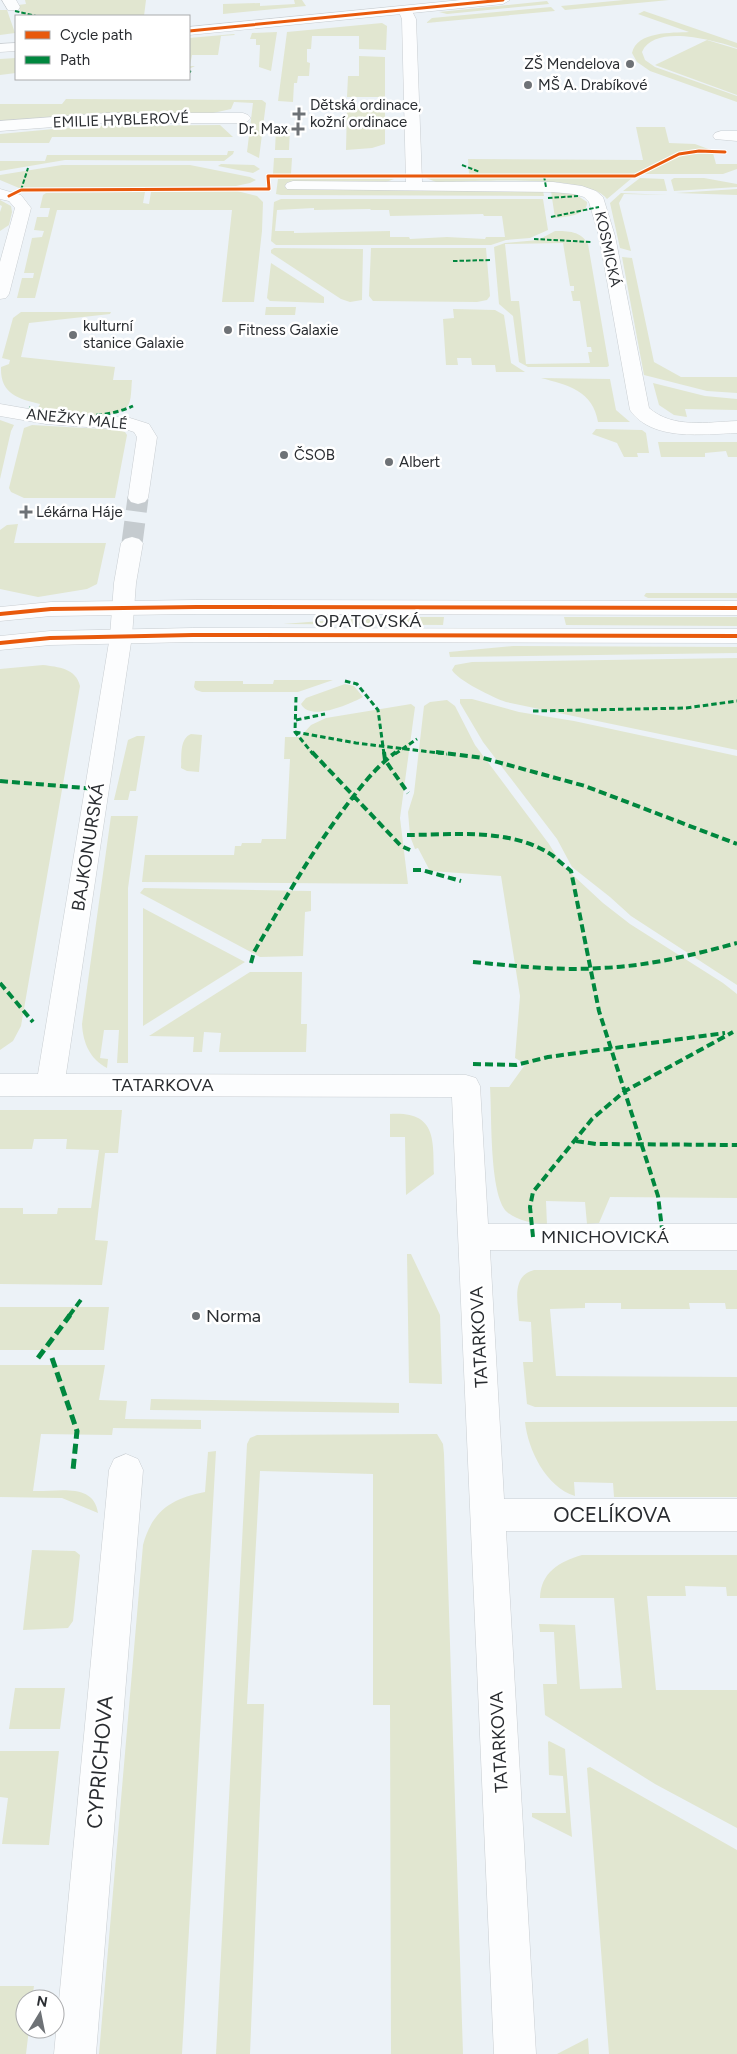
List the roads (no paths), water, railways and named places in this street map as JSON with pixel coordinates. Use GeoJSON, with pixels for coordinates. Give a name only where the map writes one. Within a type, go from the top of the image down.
{"type":"FeatureCollection","features":[{"type":"Feature","properties":{"kind":"street"},"geometry":{"type":"LineString","coordinates":[[190,30],[503,0]]}},
{"type":"Feature","properties":{"kind":"street"},"geometry":{"type":"LineString","coordinates":[[405,10],[409,19],[414,186]]}},
{"type":"Feature","properties":{"kind":"street"},"geometry":{"type":"LineString","coordinates":[[0,48],[15,46]]}},
{"type":"Feature","properties":{"kind":"street","name":"EMILIE HYBLEROVÉ"},"geometry":{"type":"LineString","coordinates":[[0,126],[107,118],[243,118]]}},
{"type":"Feature","properties":{"kind":"street"},"geometry":{"type":"LineString","coordinates":[[721,136],[737,136]]}},
{"type":"Feature","properties":{"kind":"street","name":"KOSMICKÁ"},"geometry":{"type":"LineString","coordinates":[[293,186],[553,187],[576,189],[590,194],[597,200],[606,236],[640,410],[646,417],[662,424],[678,427],[737,427]]}},
{"type":"Feature","properties":{"kind":"street"},"geometry":{"type":"LineString","coordinates":[[0,194],[14,198],[23,208],[0,294]]}},
{"type":"Feature","properties":{"kind":"street","name":"ANEŽKY MALÉ"},"geometry":{"type":"LineString","coordinates":[[0,410],[46,418],[130,424],[142,428],[147,437],[138,498]]}},
{"type":"Feature","properties":{"kind":"street","name":"BAJKONURSKÁ"},"geometry":{"type":"LineString","coordinates":[[50,1085],[121,636],[125,583],[132,543]]}},
{"type":"Feature","properties":{"kind":"street","name":"OPATOVSKÁ"},"geometry":{"type":"LineString","coordinates":[[0,614],[124,608],[737,608]]}},
{"type":"Feature","properties":{"kind":"street","name":"OPATOVSKÁ"},"geometry":{"type":"LineString","coordinates":[[0,643],[50,638],[121,636],[434,634],[737,636]]}},
{"type":"Feature","properties":{"kind":"street","name":"TATARKOVA"},"geometry":{"type":"LineString","coordinates":[[0,1085],[466,1086],[515,2054]]}},
{"type":"Feature","properties":{"kind":"street","name":"MNICHOVICKÁ"},"geometry":{"type":"LineString","coordinates":[[474,1237],[737,1237]]}},
{"type":"Feature","properties":{"kind":"street","name":"CYPRICHOVA"},"geometry":{"type":"LineString","coordinates":[[75,2054],[126,1470]]}},
{"type":"Feature","properties":{"kind":"street","name":"OCELÍKOVA"},"geometry":{"type":"LineString","coordinates":[[488,1515],[737,1515]]}},
{"type":"Feature","properties":{"kind":"tunnel"},"geometry":{"type":"LineString","coordinates":[[132,543],[138,498]]}},
{"type":"Feature","properties":{"kind":"place","name":"ZŠ Mendelova"},"geometry":{"type":"Point","coordinates":[630,64]}},
{"type":"Feature","properties":{"kind":"place","name":"MŠ A. Drabíkové"},"geometry":{"type":"Point","coordinates":[528,85]}},
{"type":"Feature","properties":{"kind":"place","name":"Dětská ordinace, kožní ordinace"},"geometry":{"type":"Point","coordinates":[299,114]}},
{"type":"Feature","properties":{"kind":"place","name":"Dr. Max"},"geometry":{"type":"Point","coordinates":[298,129]}},
{"type":"Feature","properties":{"kind":"place","name":"Fitness Galaxie"},"geometry":{"type":"Point","coordinates":[228,330]}},
{"type":"Feature","properties":{"kind":"place","name":"kulturní stanice Galaxie"},"geometry":{"type":"Point","coordinates":[73,335]}},
{"type":"Feature","properties":{"kind":"place","name":"ČSOB"},"geometry":{"type":"Point","coordinates":[284,455]}},
{"type":"Feature","properties":{"kind":"place","name":"Albert"},"geometry":{"type":"Point","coordinates":[389,462]}},
{"type":"Feature","properties":{"kind":"place","name":"Lékárna Háje"},"geometry":{"type":"Point","coordinates":[26,512]}},
{"type":"Feature","properties":{"kind":"place","name":"Norma"},"geometry":{"type":"Point","coordinates":[196,1316]}}]}
